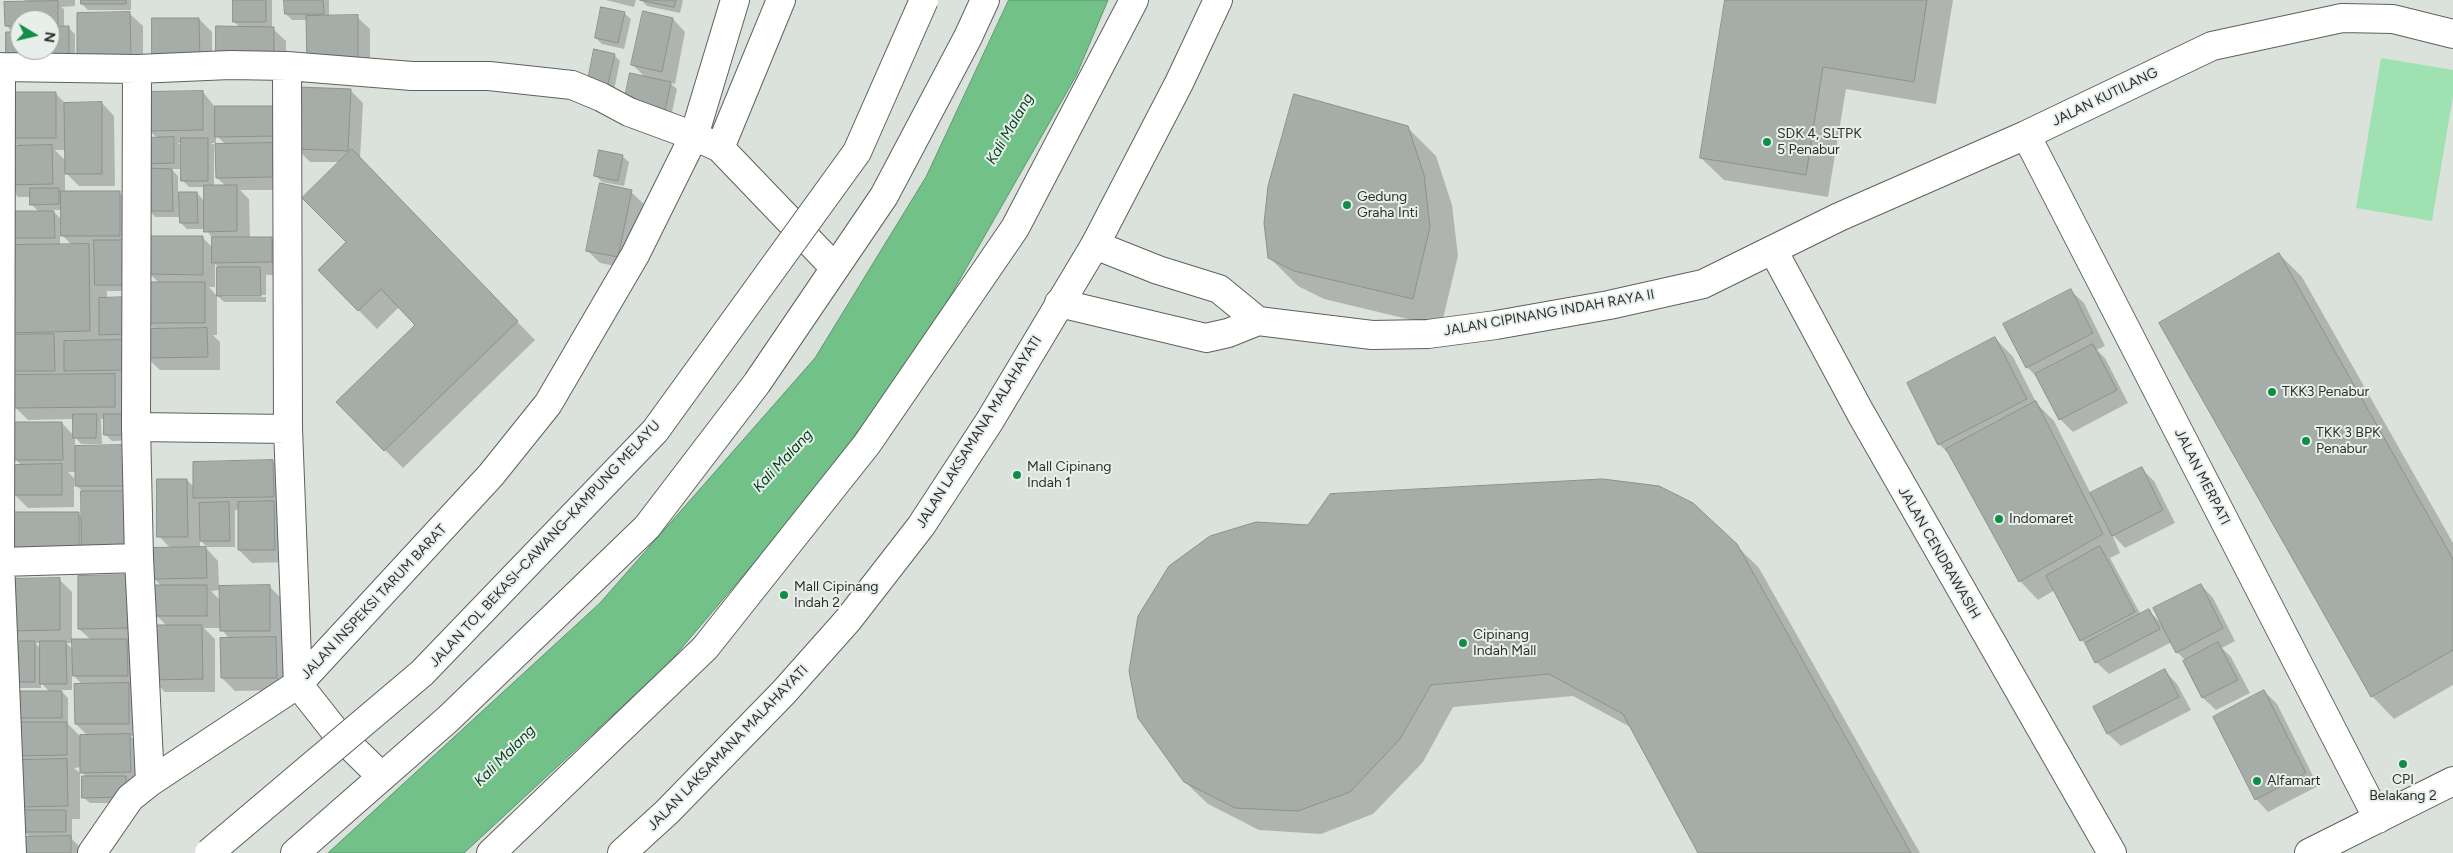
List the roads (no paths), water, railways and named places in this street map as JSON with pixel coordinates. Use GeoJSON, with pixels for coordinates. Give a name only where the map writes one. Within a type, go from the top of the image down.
{"type":"FeatureCollection","features":[{"type":"Feature","properties":{"kind":"main road","name":"JALAN INSPEKSI TARUM BARAT"},"geometry":{"type":"LineString","coordinates":[[382,777],[335,731],[298,684],[491,475],[548,404],[635,255],[694,136],[735,0]]}},
{"type":"Feature","properties":{"kind":"main road"},"geometry":{"type":"LineString","coordinates":[[720,148],[781,0]]}},
{"type":"Feature","properties":{"kind":"main road","name":"JALAN TOL BEKASI–CAWANG–KAMPUNG MELAYU"},"geometry":{"type":"LineString","coordinates":[[209,853],[422,673],[654,431],[857,152],[924,0]]}},
{"type":"Feature","properties":{"kind":"main road"},"geometry":{"type":"LineString","coordinates":[[295,853],[448,719],[647,527],[757,383],[884,196],[968,37],[984,0]]}},
{"type":"Feature","properties":{"kind":"main road"},"geometry":{"type":"LineString","coordinates":[[491,853],[705,648],[867,444],[1015,228],[1134,0]]}},
{"type":"Feature","properties":{"kind":"main road","name":"JALAN LAKSAMANA MALAHAYATI"},"geometry":{"type":"LineString","coordinates":[[622,853],[667,812],[777,699],[848,620],[921,526],[989,422],[1094,245],[1179,84],[1218,0]]}},
{"type":"Feature","properties":{"kind":"main road","name":"JALAN KUTILANG"},"geometry":{"type":"LineString","coordinates":[[1773,250],[1839,217],[2026,135],[2212,46],[2342,18],[2393,20],[2453,34]]}},
{"type":"Feature","properties":{"kind":"main road"},"geometry":{"type":"LineString","coordinates":[[12,853],[0,562],[1,67],[137,69],[230,65],[287,66],[412,76],[489,76],[572,85],[600,96],[629,112],[694,136],[720,148],[835,268]]}},
{"type":"Feature","properties":{"kind":"main road"},"geometry":{"type":"LineString","coordinates":[[92,853],[130,798],[150,782],[298,684],[288,429],[287,66]]}},
{"type":"Feature","properties":{"kind":"main road"},"geometry":{"type":"LineString","coordinates":[[137,69],[136,427],[139,558],[150,782]]}},
{"type":"Feature","properties":{"kind":"main road","name":"JALAN MERPATI"},"geometry":{"type":"LineString","coordinates":[[2026,135],[2378,819]]}},
{"type":"Feature","properties":{"kind":"main road"},"geometry":{"type":"LineString","coordinates":[[1059,303],[1206,338],[1228,333],[1258,320],[1219,289],[1158,270],[1094,245]]}},
{"type":"Feature","properties":{"kind":"main road","name":"JALAN CIPINANG INDAH RAYA II"},"geometry":{"type":"LineString","coordinates":[[1258,320],[1372,336],[1428,334],[1496,325],[1609,306],[1703,284],[1773,250]]}},
{"type":"Feature","properties":{"kind":"main road","name":"JALAN CENDRAWASIH"},"geometry":{"type":"LineString","coordinates":[[1773,250],[1864,420],[2112,853]]}},
{"type":"Feature","properties":{"kind":"main road"},"geometry":{"type":"LineString","coordinates":[[136,427],[288,429]]}},
{"type":"Feature","properties":{"kind":"main road"},"geometry":{"type":"LineString","coordinates":[[0,562],[139,558]]}},
{"type":"Feature","properties":{"kind":"main road"},"geometry":{"type":"LineString","coordinates":[[2309,853],[2453,781]]}},
{"type":"Feature","properties":{"kind":"water","name":"Kali Malang"},"geometry":{"type":"Polygon","coordinates":[[[1009,0],[1108,0],[1076,76],[932,328],[815,491],[668,664],[464,853],[328,853],[600,603],[815,358],[926,177],[1009,0]]]}},
{"type":"Feature","properties":{"kind":"place","name":"SDK 4, SLTPK 5 Penabur"},"geometry":{"type":"Point","coordinates":[1767,142]}},
{"type":"Feature","properties":{"kind":"place","name":"Gedung Graha Inti"},"geometry":{"type":"Point","coordinates":[1347,205]}},
{"type":"Feature","properties":{"kind":"place","name":"TKK3 Penabur"},"geometry":{"type":"Point","coordinates":[2272,392]}},
{"type":"Feature","properties":{"kind":"place","name":"TKK 3 BPK Penabur"},"geometry":{"type":"Point","coordinates":[2306,441]}},
{"type":"Feature","properties":{"kind":"place","name":"Mall Cipinang Indah 1"},"geometry":{"type":"Point","coordinates":[1017,475]}},
{"type":"Feature","properties":{"kind":"place","name":"Indomaret"},"geometry":{"type":"Point","coordinates":[1999,519]}},
{"type":"Feature","properties":{"kind":"place","name":"Mall Cipinang Indah 2"},"geometry":{"type":"Point","coordinates":[784,595]}},
{"type":"Feature","properties":{"kind":"place","name":"Cipinang Indah Mall"},"geometry":{"type":"Point","coordinates":[1463,643]}},
{"type":"Feature","properties":{"kind":"place","name":"CPI Belakang 2"},"geometry":{"type":"Point","coordinates":[2403,764]}},
{"type":"Feature","properties":{"kind":"place","name":"Alfamart"},"geometry":{"type":"Point","coordinates":[2257,781]}}]}
